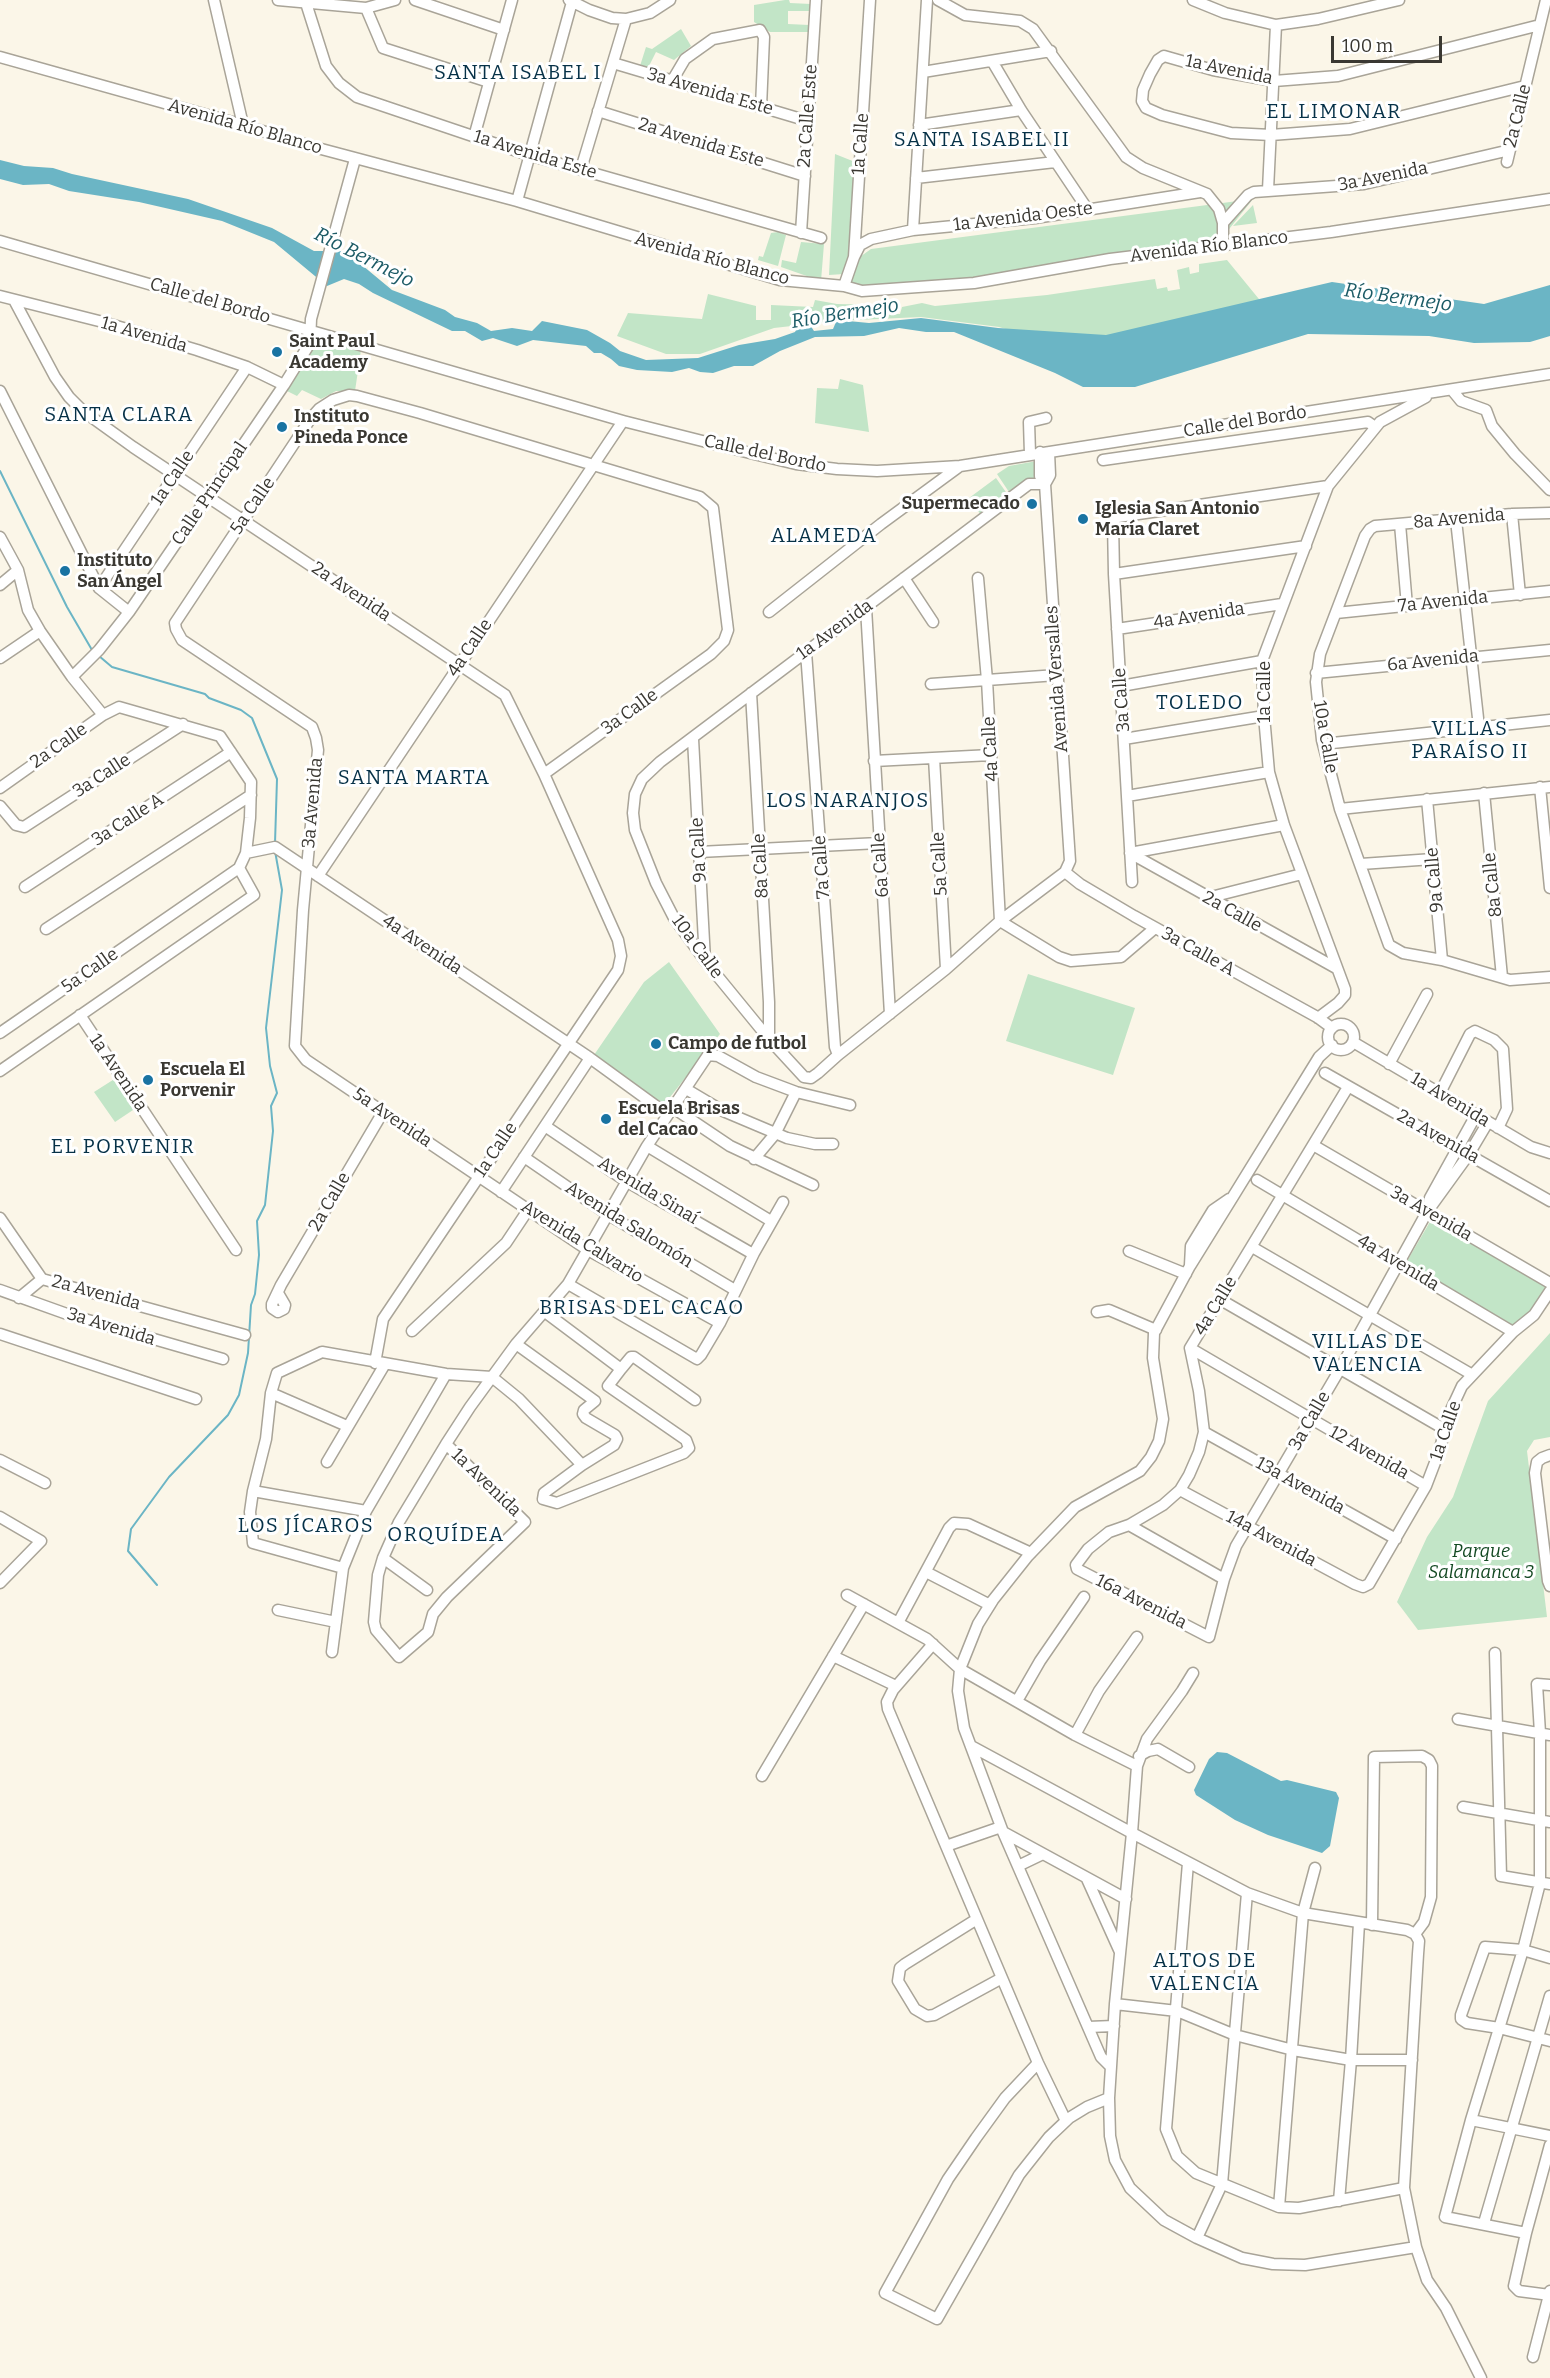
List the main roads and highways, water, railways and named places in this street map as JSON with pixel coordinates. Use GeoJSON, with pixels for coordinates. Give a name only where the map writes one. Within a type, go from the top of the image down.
{"type":"FeatureCollection","features":[{"type":"Feature","properties":{"kind":"water","name":"Río Bermejo"},"geometry":{"type":"Polygon","coordinates":[[[0,160],[24,166],[53,168],[188,199],[272,228],[314,251],[345,251],[392,290],[445,310],[455,317],[477,323],[491,331],[512,328],[532,331],[542,321],[587,330],[620,351],[646,360],[698,358],[739,345],[775,339],[795,332],[797,328],[810,325],[814,331],[833,329],[836,322],[848,321],[869,323],[921,318],[998,328],[1106,335],[1332,282],[1484,304],[1550,285],[1550,336],[1530,342],[1474,343],[1429,336],[1308,334],[1135,387],[1083,387],[1055,373],[954,332],[926,332],[899,328],[864,336],[815,337],[780,351],[753,366],[734,366],[713,373],[689,368],[672,372],[637,370],[619,366],[601,353],[594,353],[586,346],[533,340],[517,346],[493,338],[482,341],[465,331],[452,331],[359,284],[344,279],[327,286],[274,242],[222,221],[139,202],[69,191],[49,184],[23,185],[0,179],[0,160]]]}},
{"type":"Feature","properties":{"kind":"water"},"geometry":{"type":"Polygon","coordinates":[[[1217,1752],[1227,1753],[1281,1781],[1287,1780],[1336,1792],[1339,1798],[1330,1846],[1322,1853],[1268,1835],[1235,1820],[1196,1795],[1194,1790],[1209,1759],[1217,1752]]]}},
{"type":"Feature","properties":{"kind":"waterway"},"geometry":{"type":"LineString","coordinates":[[0,471],[67,607],[92,650]]}},
{"type":"Feature","properties":{"kind":"waterway"},"geometry":{"type":"LineString","coordinates":[[99,656],[112,667],[205,694],[209,698],[241,710],[252,718],[277,779],[275,843]]}},
{"type":"Feature","properties":{"kind":"waterway"},"geometry":{"type":"LineString","coordinates":[[157,1585],[128,1551],[131,1529],[169,1477],[228,1415],[239,1395],[248,1353],[251,1305],[255,1294],[259,1255],[257,1221],[265,1205],[273,1131],[271,1106],[277,1093],[270,1066],[266,1028],[282,890],[275,851]]}},
{"type":"Feature","properties":{"kind":"place","name":"Saint Paul Academy"},"geometry":{"type":"Point","coordinates":[277,352]}},
{"type":"Feature","properties":{"kind":"place","name":"Instituto Pineda Ponce"},"geometry":{"type":"Point","coordinates":[282,427]}},
{"type":"Feature","properties":{"kind":"place","name":"Supermecado"},"geometry":{"type":"Point","coordinates":[1032,504]}},
{"type":"Feature","properties":{"kind":"place","name":"Iglesia San Antonio María Claret"},"geometry":{"type":"Point","coordinates":[1083,519]}},
{"type":"Feature","properties":{"kind":"place","name":"Instituto San Ángel"},"geometry":{"type":"Point","coordinates":[65,571]}},
{"type":"Feature","properties":{"kind":"place","name":"Campo de futbol"},"geometry":{"type":"Point","coordinates":[656,1044]}},
{"type":"Feature","properties":{"kind":"place","name":"Escuela El Porvenir"},"geometry":{"type":"Point","coordinates":[148,1080]}},
{"type":"Feature","properties":{"kind":"place","name":"Escuela Brisas del Cacao"},"geometry":{"type":"Point","coordinates":[606,1119]}},
{"type":"Feature","properties":{"kind":"district","name":"SANTA ISABEL I"},"geometry":{"type":"Point","coordinates":[518,73]}},
{"type":"Feature","properties":{"kind":"district","name":"EL LIMONAR"},"geometry":{"type":"Point","coordinates":[1334,112]}},
{"type":"Feature","properties":{"kind":"district","name":"SANTA ISABEL II"},"geometry":{"type":"Point","coordinates":[982,140]}},
{"type":"Feature","properties":{"kind":"district","name":"SANTA CLARA"},"geometry":{"type":"Point","coordinates":[119,415]}},
{"type":"Feature","properties":{"kind":"district","name":"ALAMEDA"},"geometry":{"type":"Point","coordinates":[824,536]}},
{"type":"Feature","properties":{"kind":"district","name":"TOLEDO"},"geometry":{"type":"Point","coordinates":[1200,703]}},
{"type":"Feature","properties":{"kind":"district","name":"VILLAS PARAÍSO II"},"geometry":{"type":"Point","coordinates":[1470,740]}},
{"type":"Feature","properties":{"kind":"district","name":"SANTA MARTA"},"geometry":{"type":"Point","coordinates":[414,778]}},
{"type":"Feature","properties":{"kind":"district","name":"LOS NARANJOS"},"geometry":{"type":"Point","coordinates":[848,801]}},
{"type":"Feature","properties":{"kind":"district","name":"EL PORVENIR"},"geometry":{"type":"Point","coordinates":[123,1147]}},
{"type":"Feature","properties":{"kind":"district","name":"BRISAS DEL CACAO"},"geometry":{"type":"Point","coordinates":[642,1308]}},
{"type":"Feature","properties":{"kind":"district","name":"VILLAS DE VALENCIA"},"geometry":{"type":"Point","coordinates":[1368,1354]}},
{"type":"Feature","properties":{"kind":"district","name":"LOS JÍCAROS"},"geometry":{"type":"Point","coordinates":[306,1526]}},
{"type":"Feature","properties":{"kind":"district","name":"ORQUÍDEA"},"geometry":{"type":"Point","coordinates":[446,1535]}},
{"type":"Feature","properties":{"kind":"district","name":"ALTOS DE VALENCIA"},"geometry":{"type":"Point","coordinates":[1205,1972]}},
{"type":"Feature","properties":{"kind":"park label","name":"Parque Salamanca 3"},"geometry":{"type":"Point","coordinates":[1481,1562]}}]}
